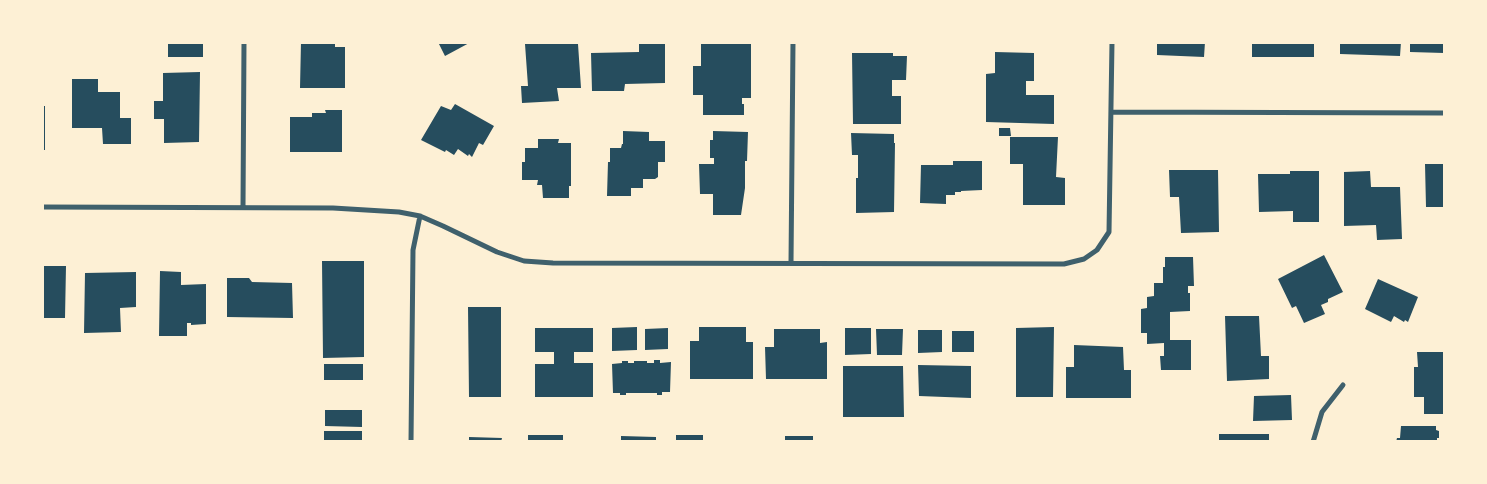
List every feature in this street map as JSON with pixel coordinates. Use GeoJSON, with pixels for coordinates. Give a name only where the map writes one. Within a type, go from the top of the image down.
{"type":"FeatureCollection","features":[{"type":"Feature","properties":{"kind":"street"},"geometry":{"type":"LineString","coordinates":[[243,207],[244,42]]}},
{"type":"Feature","properties":{"kind":"street"},"geometry":{"type":"LineString","coordinates":[[792,263],[793,42]]}},
{"type":"Feature","properties":{"kind":"street"},"geometry":{"type":"LineString","coordinates":[[42,207],[377,209],[420,216],[496,252],[524,261],[553,263],[1064,264],[1084,259],[1097,250],[1108,232],[1112,42]]}},
{"type":"Feature","properties":{"kind":"street"},"geometry":{"type":"LineString","coordinates":[[1111,112],[1444,112]]}},
{"type":"Feature","properties":{"kind":"street"},"geometry":{"type":"LineString","coordinates":[[411,442],[413,250],[420,216]]}},
{"type":"Feature","properties":{"kind":"street"},"geometry":{"type":"LineString","coordinates":[[1313,442],[1322,412],[1343,385]]}},
{"type":"Feature","properties":{"kind":"building"},"geometry":{"type":"Polygon","coordinates":[[[168,42],[203,42],[203,57],[168,57],[168,42]]]}},
{"type":"Feature","properties":{"kind":"building"},"geometry":{"type":"Polygon","coordinates":[[[301,42],[335,42],[335,47],[345,47],[345,88],[300,88],[301,42]]]}},
{"type":"Feature","properties":{"kind":"building"},"geometry":{"type":"Polygon","coordinates":[[[438,42],[471,42],[445,56],[438,42]]]}},
{"type":"Feature","properties":{"kind":"building"},"geometry":{"type":"Polygon","coordinates":[[[553,42],[553,44],[578,44],[581,88],[557,88],[559,101],[522,103],[521,86],[528,86],[525,44],[553,42]]]}},
{"type":"Feature","properties":{"kind":"building"},"geometry":{"type":"Polygon","coordinates":[[[639,42],[665,42],[665,83],[625,84],[624,91],[592,91],[591,53],[639,52],[639,42]]]}},
{"type":"Feature","properties":{"kind":"building"},"geometry":{"type":"Polygon","coordinates":[[[1157,42],[1205,42],[1204,57],[1157,55],[1157,42]]]}},
{"type":"Feature","properties":{"kind":"building"},"geometry":{"type":"Polygon","coordinates":[[[1252,42],[1314,42],[1314,57],[1252,57],[1252,42]]]}},
{"type":"Feature","properties":{"kind":"building"},"geometry":{"type":"Polygon","coordinates":[[[1340,42],[1401,42],[1400,56],[1340,54],[1340,42]]]}},
{"type":"Feature","properties":{"kind":"building"},"geometry":{"type":"Polygon","coordinates":[[[1410,42],[1444,42],[1444,53],[1410,52],[1410,42]]]}},
{"type":"Feature","properties":{"kind":"building"},"geometry":{"type":"Polygon","coordinates":[[[701,43],[751,43],[751,98],[742,98],[744,115],[703,115],[703,95],[693,95],[693,66],[701,66],[701,43]]]}},
{"type":"Feature","properties":{"kind":"building"},"geometry":{"type":"Polygon","coordinates":[[[995,52],[1034,53],[1034,81],[1026,81],[1026,95],[1054,95],[1054,124],[986,122],[986,74],[995,73],[995,52]]]}},
{"type":"Feature","properties":{"kind":"building"},"geometry":{"type":"Polygon","coordinates":[[[852,53],[893,53],[893,56],[907,56],[906,80],[892,80],[892,96],[901,96],[901,124],[853,124],[852,53]]]}},
{"type":"Feature","properties":{"kind":"building"},"geometry":{"type":"Polygon","coordinates":[[[200,72],[199,142],[164,143],[164,119],[154,119],[154,101],[163,101],[163,73],[200,72]]]}},
{"type":"Feature","properties":{"kind":"building"},"geometry":{"type":"Polygon","coordinates":[[[72,79],[98,79],[98,92],[120,92],[120,118],[131,118],[131,144],[103,144],[102,128],[72,128],[72,79]]]}},
{"type":"Feature","properties":{"kind":"building"},"geometry":{"type":"Polygon","coordinates":[[[455,104],[494,126],[483,145],[479,143],[472,157],[458,149],[454,155],[446,150],[445,152],[421,140],[441,106],[451,110],[455,104]]]}},
{"type":"Feature","properties":{"kind":"building"},"geometry":{"type":"Polygon","coordinates":[[[42,106],[45,106],[45,150],[42,150],[42,106]]]}},
{"type":"Feature","properties":{"kind":"building"},"geometry":{"type":"Polygon","coordinates":[[[325,110],[342,110],[342,152],[290,152],[290,117],[312,117],[312,113],[326,113],[325,110]]]}},
{"type":"Feature","properties":{"kind":"building"},"geometry":{"type":"Polygon","coordinates":[[[999,128],[1010,128],[1011,136],[999,136],[999,128]]]}},
{"type":"Feature","properties":{"kind":"building"},"geometry":{"type":"Polygon","coordinates":[[[623,131],[649,132],[649,141],[665,141],[665,162],[658,162],[658,177],[655,179],[643,179],[643,188],[631,188],[631,196],[607,196],[610,148],[621,148],[623,144],[623,131]]]}},
{"type":"Feature","properties":{"kind":"building"},"geometry":{"type":"Polygon","coordinates":[[[713,131],[748,132],[745,188],[741,215],[713,215],[713,194],[700,194],[699,164],[714,164],[714,158],[710,158],[710,140],[713,140],[713,131]]]}},
{"type":"Feature","properties":{"kind":"building"},"geometry":{"type":"Polygon","coordinates":[[[851,133],[894,134],[894,212],[856,213],[858,155],[852,155],[851,133]]]}},
{"type":"Feature","properties":{"kind":"building"},"geometry":{"type":"Polygon","coordinates":[[[1010,137],[1058,137],[1056,177],[1065,178],[1065,205],[1023,205],[1023,164],[1010,164],[1010,137]]]}},
{"type":"Feature","properties":{"kind":"building"},"geometry":{"type":"Polygon","coordinates":[[[538,139],[559,139],[558,143],[571,143],[571,186],[569,186],[569,198],[543,198],[542,185],[537,185],[538,180],[522,180],[522,162],[525,162],[525,148],[538,148],[538,139]]]}},
{"type":"Feature","properties":{"kind":"building"},"geometry":{"type":"Polygon","coordinates":[[[953,161],[982,161],[982,190],[961,191],[955,192],[955,195],[946,195],[946,204],[920,203],[921,165],[953,165],[953,161]]]}},
{"type":"Feature","properties":{"kind":"building"},"geometry":{"type":"Polygon","coordinates":[[[1425,164],[1444,164],[1444,207],[1426,207],[1425,164]]]}},
{"type":"Feature","properties":{"kind":"building"},"geometry":{"type":"Polygon","coordinates":[[[1169,170],[1218,170],[1219,232],[1181,233],[1179,197],[1170,197],[1169,170]]]}},
{"type":"Feature","properties":{"kind":"building"},"geometry":{"type":"Polygon","coordinates":[[[1290,171],[1319,171],[1319,222],[1293,222],[1293,211],[1259,212],[1258,174],[1290,174],[1290,171]]]}},
{"type":"Feature","properties":{"kind":"building"},"geometry":{"type":"Polygon","coordinates":[[[1370,171],[1371,187],[1400,187],[1402,239],[1377,240],[1376,225],[1344,226],[1344,172],[1370,171]]]}},
{"type":"Feature","properties":{"kind":"building"},"geometry":{"type":"Polygon","coordinates":[[[1324,255],[1343,292],[1328,299],[1328,302],[1321,305],[1325,314],[1304,323],[1296,306],[1292,308],[1278,279],[1324,255]]]}},
{"type":"Feature","properties":{"kind":"building"},"geometry":{"type":"Polygon","coordinates":[[[1165,257],[1193,257],[1194,286],[1188,286],[1190,311],[1170,312],[1170,340],[1191,340],[1191,370],[1161,370],[1160,356],[1164,356],[1164,343],[1147,344],[1147,333],[1141,333],[1141,309],[1147,308],[1147,297],[1154,296],[1154,283],[1163,283],[1165,257]]]}},
{"type":"Feature","properties":{"kind":"building"},"geometry":{"type":"Polygon","coordinates":[[[322,261],[364,261],[364,357],[323,358],[322,261]]]}},
{"type":"Feature","properties":{"kind":"building"},"geometry":{"type":"Polygon","coordinates":[[[42,266],[66,266],[65,318],[42,318],[42,266]]]}},
{"type":"Feature","properties":{"kind":"building"},"geometry":{"type":"Polygon","coordinates":[[[160,271],[181,272],[181,285],[206,284],[206,324],[191,325],[191,323],[187,323],[187,336],[159,336],[160,271]]]}},
{"type":"Feature","properties":{"kind":"building"},"geometry":{"type":"Polygon","coordinates":[[[136,272],[136,307],[120,308],[121,332],[84,333],[85,273],[136,272]]]}},
{"type":"Feature","properties":{"kind":"building"},"geometry":{"type":"Polygon","coordinates":[[[227,278],[249,278],[252,282],[292,283],[293,318],[227,317],[227,278]]]}},
{"type":"Feature","properties":{"kind":"building"},"geometry":{"type":"Polygon","coordinates":[[[1378,279],[1418,297],[1408,322],[1405,320],[1404,322],[1394,316],[1391,322],[1365,309],[1378,279]]]}},
{"type":"Feature","properties":{"kind":"building"},"geometry":{"type":"Polygon","coordinates":[[[468,307],[501,307],[501,397],[469,397],[468,307]]]}},
{"type":"Feature","properties":{"kind":"building"},"geometry":{"type":"Polygon","coordinates":[[[1225,316],[1259,316],[1261,356],[1269,356],[1269,379],[1227,381],[1225,316]]]}},
{"type":"Feature","properties":{"kind":"building"},"geometry":{"type":"Polygon","coordinates":[[[637,327],[637,350],[612,351],[612,328],[637,327]]]}},
{"type":"Feature","properties":{"kind":"building"},"geometry":{"type":"Polygon","coordinates":[[[699,327],[746,327],[746,342],[753,342],[753,379],[690,379],[690,341],[699,341],[699,327]]]}},
{"type":"Feature","properties":{"kind":"building"},"geometry":{"type":"Polygon","coordinates":[[[1054,327],[1053,397],[1016,397],[1016,328],[1054,327]]]}},
{"type":"Feature","properties":{"kind":"building"},"geometry":{"type":"Polygon","coordinates":[[[535,328],[593,328],[593,352],[574,352],[574,363],[593,363],[593,397],[535,397],[535,364],[554,364],[554,352],[535,352],[535,328]]]}},
{"type":"Feature","properties":{"kind":"building"},"geometry":{"type":"Polygon","coordinates":[[[668,328],[668,349],[645,350],[645,329],[668,328]]]}},
{"type":"Feature","properties":{"kind":"building"},"geometry":{"type":"Polygon","coordinates":[[[845,328],[871,328],[871,354],[845,355],[845,328]]]}},
{"type":"Feature","properties":{"kind":"building"},"geometry":{"type":"Polygon","coordinates":[[[774,329],[820,329],[820,343],[827,342],[827,379],[766,379],[765,347],[774,347],[774,329]]]}},
{"type":"Feature","properties":{"kind":"building"},"geometry":{"type":"Polygon","coordinates":[[[876,329],[903,329],[902,355],[877,355],[876,329]]]}},
{"type":"Feature","properties":{"kind":"building"},"geometry":{"type":"Polygon","coordinates":[[[918,330],[942,330],[942,352],[918,353],[918,330]]]}},
{"type":"Feature","properties":{"kind":"building"},"geometry":{"type":"Polygon","coordinates":[[[952,331],[974,331],[974,352],[952,352],[952,331]]]}},
{"type":"Feature","properties":{"kind":"building"},"geometry":{"type":"Polygon","coordinates":[[[1074,345],[1123,347],[1124,370],[1131,370],[1131,398],[1066,398],[1066,367],[1074,367],[1074,345]]]}},
{"type":"Feature","properties":{"kind":"building"},"geometry":{"type":"Polygon","coordinates":[[[1417,352],[1444,352],[1444,414],[1424,414],[1424,397],[1414,397],[1414,367],[1418,367],[1417,352]]]}},
{"type":"Feature","properties":{"kind":"building"},"geometry":{"type":"Polygon","coordinates":[[[654,360],[660,360],[660,363],[671,362],[670,392],[662,392],[662,395],[657,395],[657,393],[626,393],[626,395],[620,395],[620,393],[613,393],[612,364],[622,363],[622,361],[628,361],[628,363],[647,361],[647,363],[654,363],[654,360]]]}},
{"type":"Feature","properties":{"kind":"building"},"geometry":{"type":"Polygon","coordinates":[[[324,364],[363,364],[363,380],[324,380],[324,364]]]}},
{"type":"Feature","properties":{"kind":"building"},"geometry":{"type":"Polygon","coordinates":[[[918,365],[971,366],[971,398],[919,396],[918,365]]]}},
{"type":"Feature","properties":{"kind":"building"},"geometry":{"type":"Polygon","coordinates":[[[843,366],[903,366],[904,417],[843,417],[843,366]]]}},
{"type":"Feature","properties":{"kind":"building"},"geometry":{"type":"Polygon","coordinates":[[[1291,395],[1292,420],[1253,421],[1254,396],[1291,395]]]}},
{"type":"Feature","properties":{"kind":"building"},"geometry":{"type":"Polygon","coordinates":[[[325,410],[362,410],[362,427],[325,426],[325,410]]]}},
{"type":"Feature","properties":{"kind":"building"},"geometry":{"type":"Polygon","coordinates":[[[1401,426],[1436,426],[1436,430],[1439,431],[1439,438],[1437,438],[1437,442],[1396,442],[1397,438],[1400,438],[1401,426]]]}},
{"type":"Feature","properties":{"kind":"building"},"geometry":{"type":"Polygon","coordinates":[[[324,431],[362,431],[362,442],[324,442],[324,431]]]}},
{"type":"Feature","properties":{"kind":"building"},"geometry":{"type":"Polygon","coordinates":[[[1219,434],[1269,434],[1269,442],[1219,442],[1219,434]]]}},
{"type":"Feature","properties":{"kind":"building"},"geometry":{"type":"Polygon","coordinates":[[[528,435],[563,435],[563,442],[528,442],[528,435]]]}},
{"type":"Feature","properties":{"kind":"building"},"geometry":{"type":"Polygon","coordinates":[[[676,435],[703,435],[703,442],[676,442],[676,435]]]}},
{"type":"Feature","properties":{"kind":"building"},"geometry":{"type":"Polygon","coordinates":[[[621,436],[656,437],[656,442],[621,442],[621,436]]]}},
{"type":"Feature","properties":{"kind":"building"},"geometry":{"type":"Polygon","coordinates":[[[785,436],[813,436],[813,442],[785,442],[785,436]]]}},
{"type":"Feature","properties":{"kind":"building"},"geometry":{"type":"Polygon","coordinates":[[[469,437],[502,438],[501,442],[469,442],[469,437]]]}}]}
